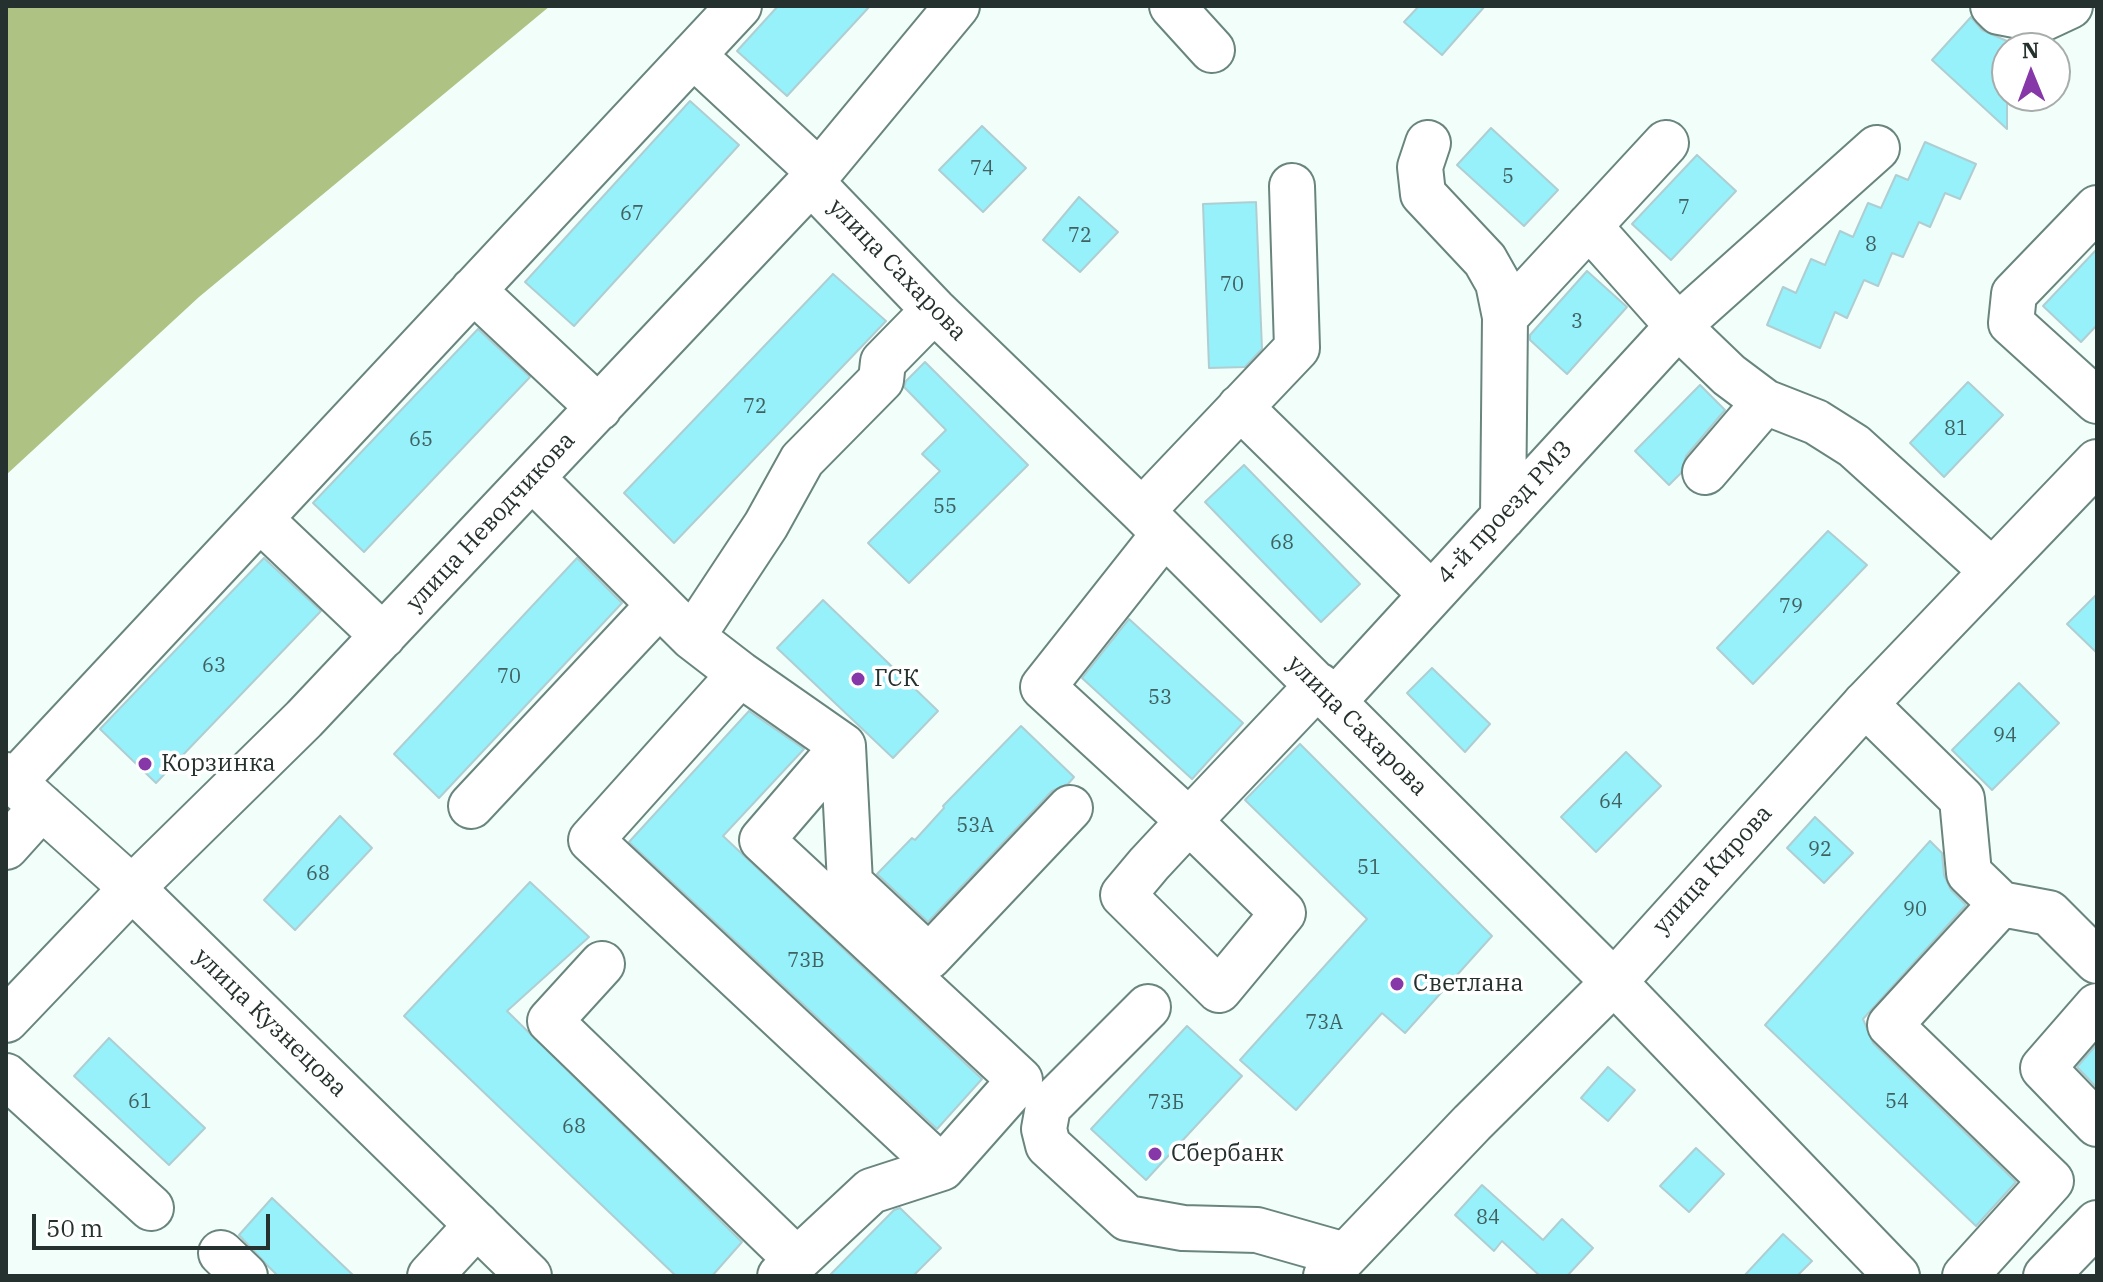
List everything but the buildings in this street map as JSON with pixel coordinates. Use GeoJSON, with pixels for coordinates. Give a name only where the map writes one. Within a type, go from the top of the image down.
{"type":"FeatureCollection","features":[{"type":"Feature","properties":{"kind":"street"},"geometry":{"type":"LineString","coordinates":[[6,847],[21,788],[260,519],[739,6]]}},
{"type":"Feature","properties":{"kind":"street","name":"улица Неводчикова"},"geometry":{"type":"LineString","coordinates":[[6,1020],[132,888],[304,719],[533,479],[815,177],[957,6]]}},
{"type":"Feature","properties":{"kind":"street"},"geometry":{"type":"LineString","coordinates":[[1172,6],[1212,50]]}},
{"type":"Feature","properties":{"kind":"street"},"geometry":{"type":"LineString","coordinates":[[1993,6],[1999,12],[2040,20],[2070,6]]}},
{"type":"Feature","properties":{"kind":"street","name":"улица Сахарова"},"geometry":{"type":"LineString","coordinates":[[693,55],[815,177],[934,310],[1326,693],[1614,982],[1875,1269]]}},
{"type":"Feature","properties":{"kind":"street"},"geometry":{"type":"LineString","coordinates":[[1428,143],[1420,167],[1423,194],[1485,260],[1498,283],[1505,317],[1503,517]]}},
{"type":"Feature","properties":{"kind":"street"},"geometry":{"type":"LineString","coordinates":[[1505,317],[1666,143]]}},
{"type":"Feature","properties":{"kind":"street","name":"4-й проезд РМЗ"},"geometry":{"type":"LineString","coordinates":[[1153,523],[1043,687],[1189,821],[1431,594],[1678,326],[1877,148]]}},
{"type":"Feature","properties":{"kind":"street"},"geometry":{"type":"LineString","coordinates":[[1153,523],[1240,407],[1297,348],[1292,186]]}},
{"type":"Feature","properties":{"kind":"street"},"geometry":{"type":"LineString","coordinates":[[2097,208],[2014,294],[2011,323],[2097,401]]}},
{"type":"Feature","properties":{"kind":"street"},"geometry":{"type":"LineString","coordinates":[[1589,226],[1678,326],[1729,375],[1765,402],[1816,422],[1854,446],[1991,570]]}},
{"type":"Feature","properties":{"kind":"street"},"geometry":{"type":"LineString","coordinates":[[473,290],[599,408]]}},
{"type":"Feature","properties":{"kind":"street"},"geometry":{"type":"LineString","coordinates":[[692,637],[766,525],[802,460],[881,380],[883,362],[934,310]]}},
{"type":"Feature","properties":{"kind":"street"},"geometry":{"type":"LineString","coordinates":[[1705,472],[1765,402]]}},
{"type":"Feature","properties":{"kind":"street"},"geometry":{"type":"LineString","coordinates":[[1240,407],[1431,594]]}},
{"type":"Feature","properties":{"kind":"street","name":"улица Кирова"},"geometry":{"type":"LineString","coordinates":[[1336,1266],[1472,1123],[1614,982],[1643,946],[1865,704],[2097,462]]}},
{"type":"Feature","properties":{"kind":"street"},"geometry":{"type":"LineString","coordinates":[[533,479],[692,637],[843,746]]}},
{"type":"Feature","properties":{"kind":"street"},"geometry":{"type":"LineString","coordinates":[[260,519],[383,636]]}},
{"type":"Feature","properties":{"kind":"street"},"geometry":{"type":"LineString","coordinates":[[471,806],[659,605]]}},
{"type":"Feature","properties":{"kind":"street"},"geometry":{"type":"LineString","coordinates":[[740,674],[591,840],[942,1168]]}},
{"type":"Feature","properties":{"kind":"street"},"geometry":{"type":"LineString","coordinates":[[1865,704],[1962,799],[1969,873],[2001,904],[2049,913],[2097,961]]}},
{"type":"Feature","properties":{"kind":"street"},"geometry":{"type":"LineString","coordinates":[[843,746],[850,883],[929,957],[1070,808]]}},
{"type":"Feature","properties":{"kind":"street"},"geometry":{"type":"LineString","coordinates":[[602,964],[550,1021],[788,1268],[871,1191],[942,1168],[1020,1080],[762,840],[843,746]]}},
{"type":"Feature","properties":{"kind":"street","name":"улица Кузнецова"},"geometry":{"type":"LineString","coordinates":[[21,788],[132,888],[529,1276]]}},
{"type":"Feature","properties":{"kind":"street"},"geometry":{"type":"LineString","coordinates":[[1965,1276],[2051,1181],[1890,1025],[2001,904]]}},
{"type":"Feature","properties":{"kind":"street"},"geometry":{"type":"LineString","coordinates":[[2097,1006],[2043,1068],[2097,1124]]}},
{"type":"Feature","properties":{"kind":"street"},"geometry":{"type":"LineString","coordinates":[[1148,1007],[1048,1107],[1044,1129],[1048,1145],[1127,1218],[1183,1228],[1257,1230],[1336,1266]]}},
{"type":"Feature","properties":{"kind":"street"},"geometry":{"type":"LineString","coordinates":[[6,1076],[151,1208]]}},
{"type":"Feature","properties":{"kind":"street"},"geometry":{"type":"LineString","coordinates":[[2046,1276],[2097,1223]]}},
{"type":"Feature","properties":{"kind":"street"},"geometry":{"type":"LineString","coordinates":[[430,1276],[477,1225]]}},
{"type":"Feature","properties":{"kind":"green space"},"geometry":{"type":"Polygon","coordinates":[[[6,6],[550,6],[199,297],[6,475],[6,6]]]}},
{"type":"Feature","properties":{"kind":"place","name":"ГСК"},"geometry":{"type":"Point","coordinates":[858,679]}},
{"type":"Feature","properties":{"kind":"place","name":"Корзинка"},"geometry":{"type":"Point","coordinates":[145,764]}},
{"type":"Feature","properties":{"kind":"place","name":"Светлана"},"geometry":{"type":"Point","coordinates":[1397,984]}},
{"type":"Feature","properties":{"kind":"place","name":"Сбербанк"},"geometry":{"type":"Point","coordinates":[1155,1154]}}]}
